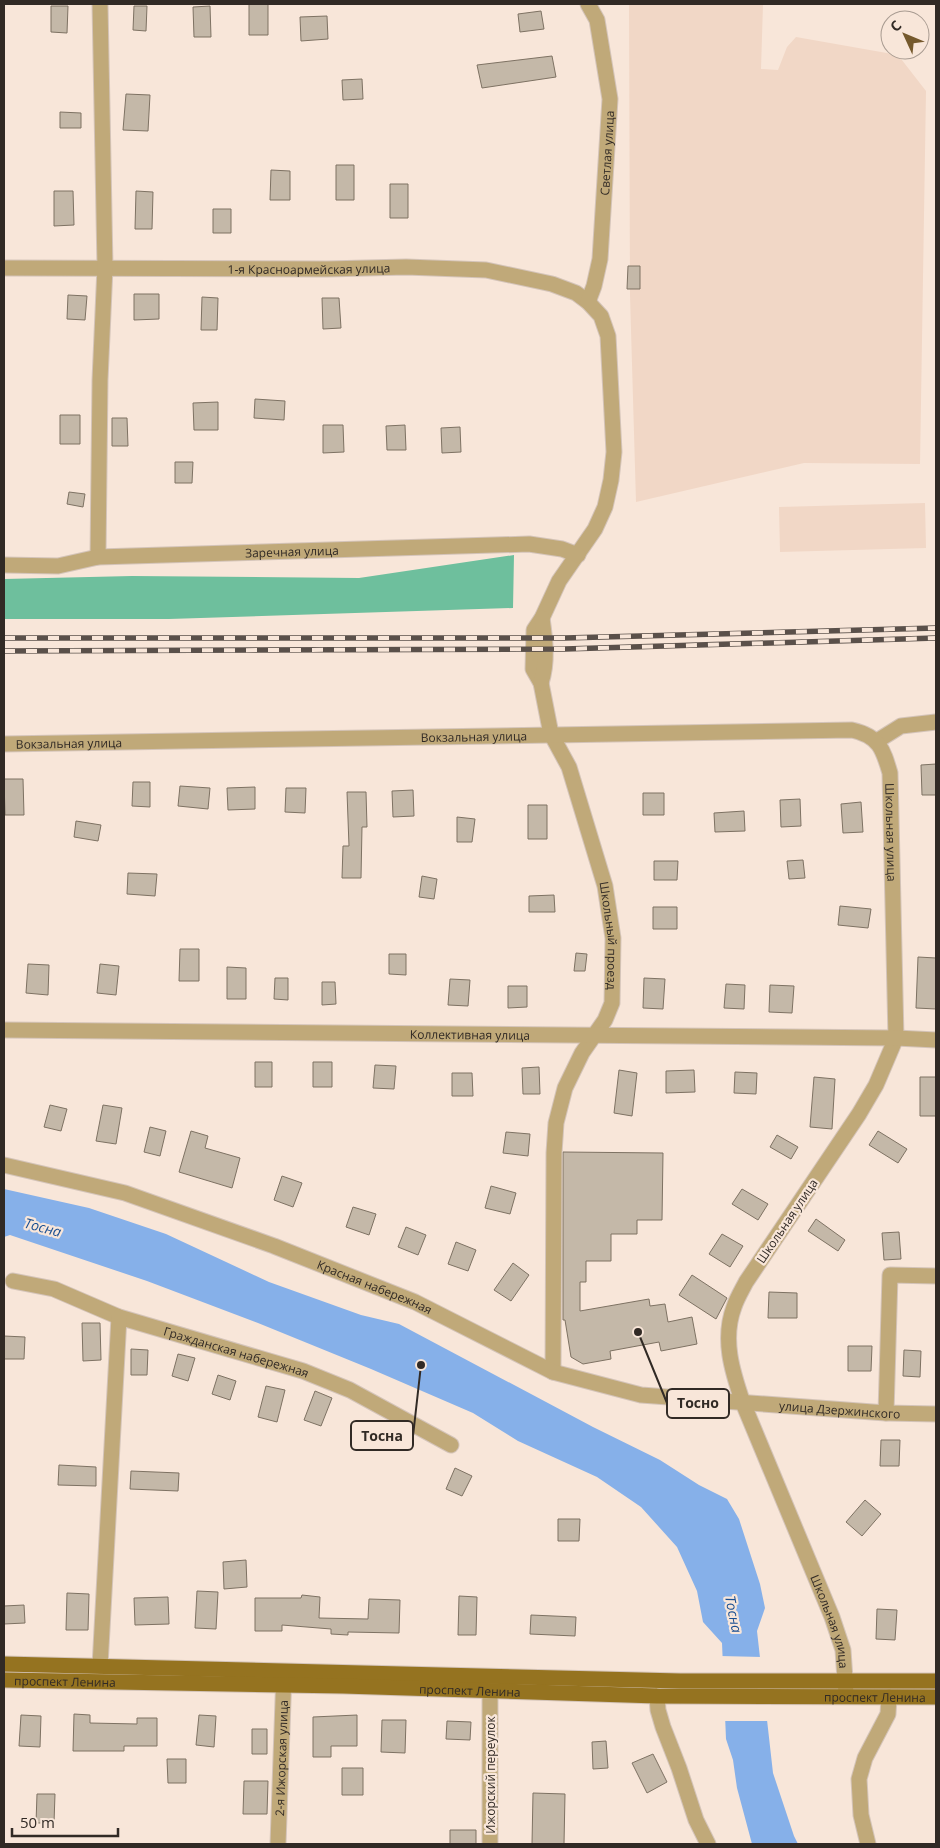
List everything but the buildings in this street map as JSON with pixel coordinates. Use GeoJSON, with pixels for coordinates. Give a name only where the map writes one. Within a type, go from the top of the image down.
{"type":"FeatureCollection","features":[{"type":"Feature","properties":{"kind":"main road","name":"проспект Ленина"},"geometry":{"type":"LineString","coordinates":[[4,1664],[100,1666],[490,1691],[657,1696],[936,1697]]}},
{"type":"Feature","properties":{"kind":"main road","name":"проспект Ленина"},"geometry":{"type":"LineString","coordinates":[[4,1680],[490,1675],[680,1681],[936,1681]]}},
{"type":"Feature","properties":{"kind":"street"},"geometry":{"type":"LineString","coordinates":[[98,557],[100,380],[105,267],[100,4]]}},
{"type":"Feature","properties":{"kind":"street","name":"Светлая улица"},"geometry":{"type":"LineString","coordinates":[[588,4],[597,20],[610,100],[600,259],[588,302]]}},
{"type":"Feature","properties":{"kind":"street","name":"1-я Красноармейская улица"},"geometry":{"type":"LineString","coordinates":[[4,268],[327,269],[406,267],[486,270],[552,284],[576,294],[588,302],[601,316],[608,336],[614,452],[612,480],[602,514],[595,529],[578,555]]}},
{"type":"Feature","properties":{"kind":"street","name":"Заречная улица"},"geometry":{"type":"LineString","coordinates":[[4,565],[58,566],[98,557],[529,544],[562,549],[578,555]]}},
{"type":"Feature","properties":{"kind":"street","name":"Школьный проезд"},"geometry":{"type":"LineString","coordinates":[[553,1372],[554,1153],[556,1123],[565,1088],[582,1053],[605,1020],[612,1003],[613,938],[605,886],[569,767],[551,734],[541,683],[545,671],[542,618],[560,581],[578,555]]}},
{"type":"Feature","properties":{"kind":"street"},"geometry":{"type":"LineString","coordinates":[[877,742],[901,726],[936,722]]}},
{"type":"Feature","properties":{"kind":"street","name":"Вокзальная улица"},"geometry":{"type":"LineString","coordinates":[[4,744],[852,730],[866,733],[877,742]]}},
{"type":"Feature","properties":{"kind":"street","name":"Школьная улица"},"geometry":{"type":"LineString","coordinates":[[846,1698],[843,1650],[832,1617],[733,1376],[728,1349],[729,1328],[734,1307],[746,1282],[859,1114],[876,1085],[896,1038],[890,773],[884,752],[877,742]]}},
{"type":"Feature","properties":{"kind":"street","name":"Коллективная улица"},"geometry":{"type":"LineString","coordinates":[[4,1030],[896,1038],[936,1040]]}},
{"type":"Feature","properties":{"kind":"street","name":"Красная набережная"},"geometry":{"type":"LineString","coordinates":[[4,1165],[125,1193],[274,1246],[415,1302],[553,1372],[641,1395],[744,1403]]}},
{"type":"Feature","properties":{"kind":"street"},"geometry":{"type":"LineString","coordinates":[[886,1413],[890,1275],[936,1276]]}},
{"type":"Feature","properties":{"kind":"street","name":"Гражданская набережная"},"geometry":{"type":"LineString","coordinates":[[13,1281],[54,1289],[119,1317],[303,1371],[350,1390],[451,1445]]}},
{"type":"Feature","properties":{"kind":"street"},"geometry":{"type":"LineString","coordinates":[[100,1666],[119,1317]]}},
{"type":"Feature","properties":{"kind":"street","name":"улица Дзержинского"},"geometry":{"type":"LineString","coordinates":[[744,1403],[886,1413],[936,1414]]}},
{"type":"Feature","properties":{"kind":"street","name":"Ижорский переулок"},"geometry":{"type":"LineString","coordinates":[[490,1675],[490,1844]]}},
{"type":"Feature","properties":{"kind":"street","name":"2-я Ижорская улица"},"geometry":{"type":"LineString","coordinates":[[278,1844],[284,1678]]}},
{"type":"Feature","properties":{"kind":"street"},"geometry":{"type":"LineString","coordinates":[[657,1696],[662,1726],[679,1768],[696,1820],[708,1844]]}},
{"type":"Feature","properties":{"kind":"street"},"geometry":{"type":"LineString","coordinates":[[868,1844],[861,1815],[858,1779],[865,1758],[888,1714],[888,1697]]}},
{"type":"Feature","properties":{"kind":"shaded area"},"geometry":{"type":"Polygon","coordinates":[[[629,4],[763,4],[761,69],[778,70],[787,47],[796,37],[880,52],[880,60],[902,60],[926,91],[920,464],[804,463],[636,502],[630,295],[629,4]]]}},
{"type":"Feature","properties":{"kind":"shaded area"},"geometry":{"type":"Polygon","coordinates":[[[925,503],[926,548],[780,552],[779,507],[925,503]]]}},
{"type":"Feature","properties":{"kind":"green space"},"geometry":{"type":"Polygon","coordinates":[[[514,555],[513,608],[169,619],[4,619],[4,579],[132,576],[359,578],[514,555]]]}},
{"type":"Feature","properties":{"kind":"water"},"geometry":{"type":"Polygon","coordinates":[[[4,1189],[89,1208],[166,1234],[269,1282],[361,1315],[399,1324],[593,1427],[660,1460],[699,1485],[727,1499],[739,1519],[760,1584],[765,1608],[757,1631],[773,1773],[798,1844],[752,1844],[737,1788],[733,1760],[726,1739],[722,1643],[703,1622],[697,1591],[677,1547],[641,1507],[597,1477],[518,1441],[473,1413],[371,1369],[147,1281],[10,1235],[4,1237],[4,1189]]]}},
{"type":"Feature","properties":{"kind":"pier"},"geometry":{"type":"Polygon","coordinates":[[[720,1656],[762,1657],[769,1721],[723,1721],[720,1656]]]}},
{"type":"Feature","properties":{"kind":"railway"},"geometry":{"type":"LineString","coordinates":[[4,638],[565,638],[936,628]]}},
{"type":"Feature","properties":{"kind":"railway"},"geometry":{"type":"LineString","coordinates":[[4,651],[565,649],[936,638]]}},
{"type":"Feature","properties":{"kind":"place","name":"Тосно"},"geometry":{"type":"Point","coordinates":[638,1332]}},
{"type":"Feature","properties":{"kind":"place","name":"Тосна"},"geometry":{"type":"Point","coordinates":[421,1365]}}]}
